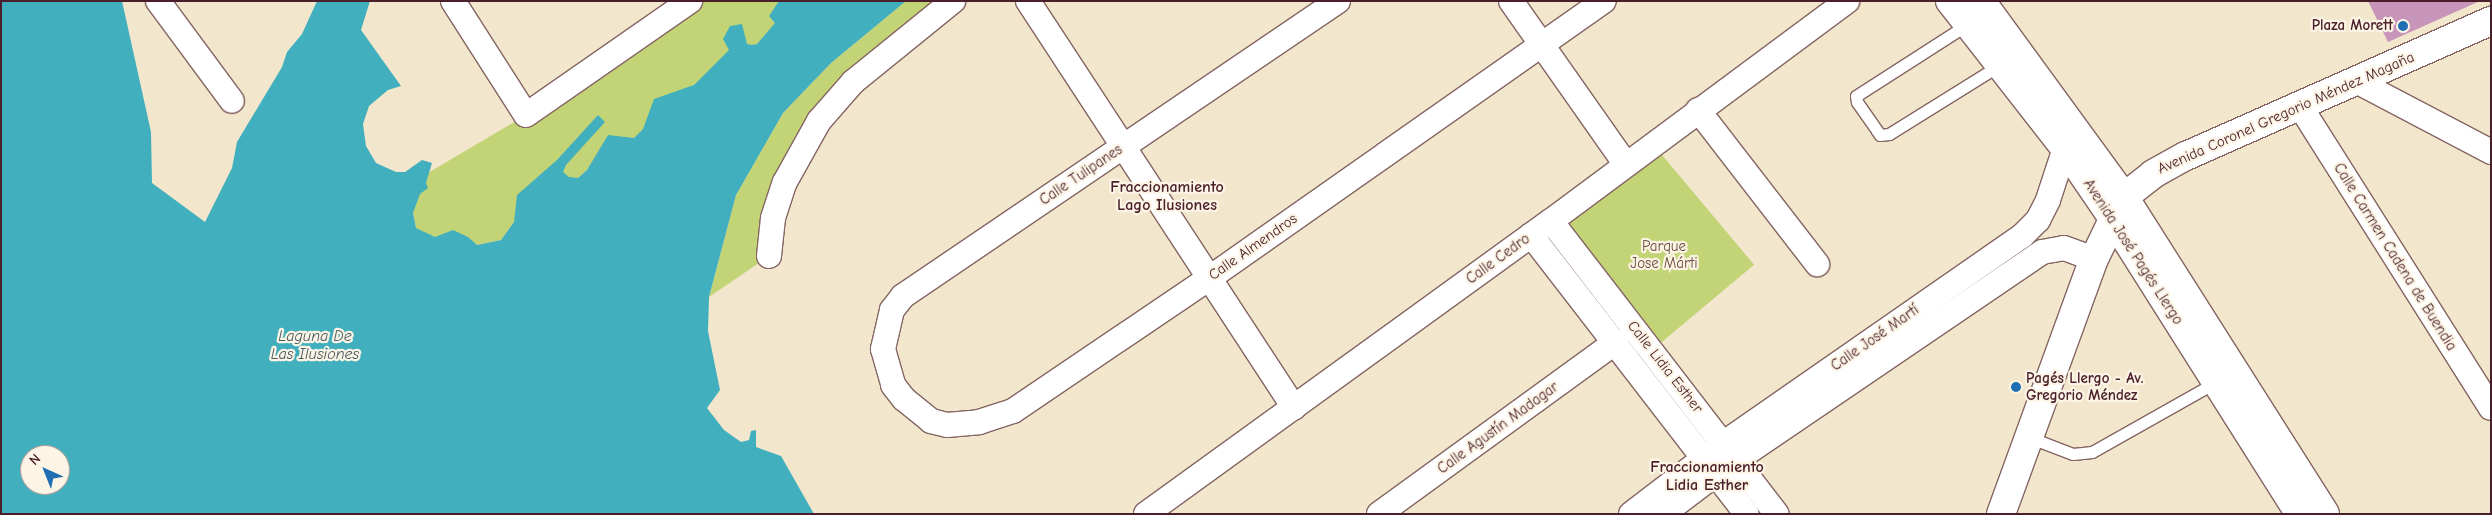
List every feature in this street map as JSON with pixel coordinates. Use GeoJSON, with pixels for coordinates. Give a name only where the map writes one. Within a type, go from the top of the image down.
{"type":"FeatureCollection","features":[{"type":"Feature","properties":{"kind":"main road","name":"Avenida José Pagés Llergo"},"geometry":{"type":"LineString","coordinates":[[1950,1],[1975,12],[2071,138],[2325,514]]}},
{"type":"Feature","properties":{"kind":"main road","name":"Avenida José Pagés Llergo"},"geometry":{"type":"LineString","coordinates":[[1975,12],[2000,65],[2071,138]]}},
{"type":"Feature","properties":{"kind":"main road","name":"Avenida Coronel Gregorio Méndez Magaña"},"geometry":{"type":"LineString","coordinates":[[2002,513],[2031,438],[2094,259],[2118,207],[2153,174],[2186,156],[2491,22]]}},
{"type":"Feature","properties":{"kind":"main road","name":"Avenida José Pagés Llergo"},"geometry":{"type":"LineString","coordinates":[[2118,207],[2216,382],[2300,514]]}},
{"type":"Feature","properties":{"kind":"street"},"geometry":{"type":"LineString","coordinates":[[158,1],[232,101]]}},
{"type":"Feature","properties":{"kind":"street"},"geometry":{"type":"LineString","coordinates":[[453,1],[526,115],[690,1]]}},
{"type":"Feature","properties":{"kind":"street"},"geometry":{"type":"LineString","coordinates":[[769,256],[773,218],[785,182],[819,121],[852,82],[953,1]]}},
{"type":"Feature","properties":{"kind":"street"},"geometry":{"type":"LineString","coordinates":[[1028,1],[1211,277],[1294,408]]}},
{"type":"Feature","properties":{"kind":"street","name":"Calle Tulipanes"},"geometry":{"type":"LineString","coordinates":[[893,385],[885,359],[884,337],[892,310],[903,296],[1338,1]]}},
{"type":"Feature","properties":{"kind":"street"},"geometry":{"type":"LineString","coordinates":[[1511,1],[1541,47],[1625,164]]}},
{"type":"Feature","properties":{"kind":"street","name":"Calle Almendros"},"geometry":{"type":"LineString","coordinates":[[893,385],[917,411],[939,424],[962,424],[996,418],[1029,402],[1541,47],[1604,1]]}},
{"type":"Feature","properties":{"kind":"street","name":"Calle Cedro"},"geometry":{"type":"LineString","coordinates":[[1146,514],[1551,221],[1625,164],[1847,1]]}},
{"type":"Feature","properties":{"kind":"street"},"geometry":{"type":"LineString","coordinates":[[2356,81],[2491,152]]}},
{"type":"Feature","properties":{"kind":"street","name":"Calle Carmen Cadena de Buendia"},"geometry":{"type":"LineString","coordinates":[[2300,106],[2491,408]]}},
{"type":"Feature","properties":{"kind":"street"},"geometry":{"type":"LineString","coordinates":[[1698,110],[1816,264]]}},
{"type":"Feature","properties":{"kind":"street","name":"Calle José Martí"},"geometry":{"type":"LineString","coordinates":[[1631,514],[1711,465],[2022,236],[2038,220],[2048,200],[2071,138]]}},
{"type":"Feature","properties":{"kind":"street","name":"Calle Lidia Esther"},"geometry":{"type":"LineString","coordinates":[[1551,221],[1777,514]]}},
{"type":"Feature","properties":{"kind":"street","name":"Calle Lidia Esther"},"geometry":{"type":"LineString","coordinates":[[1531,235],[1616,342],[1747,514]]}},
{"type":"Feature","properties":{"kind":"street","name":"Calle José Martí"},"geometry":{"type":"LineString","coordinates":[[1730,451],[2042,252],[2064,248],[2094,259]]}},
{"type":"Feature","properties":{"kind":"street","name":"Calle Agustín Madagar"},"geometry":{"type":"LineString","coordinates":[[1380,514],[1616,342]]}},
{"type":"Feature","properties":{"kind":"street","name":"Calle José Martí"},"geometry":{"type":"LineString","coordinates":[[1663,514],[1711,465]]}},
{"type":"Feature","properties":{"kind":"lane"},"geometry":{"type":"LineString","coordinates":[[1975,12],[1856,96],[1857,102],[1880,135],[1889,134],[2000,65]]}},
{"type":"Feature","properties":{"kind":"lane"},"geometry":{"type":"LineString","coordinates":[[2031,438],[2073,454],[2092,452],[2216,382]]}},
{"type":"Feature","properties":{"kind":"green space"},"geometry":{"type":"Polygon","coordinates":[[[690,1],[801,1],[757,44],[661,106],[652,123],[634,138],[606,153],[578,178],[514,222],[501,240],[476,245],[424,235],[416,228],[413,213],[416,180],[526,115],[690,1]]]}},
{"type":"Feature","properties":{"kind":"green space"},"geometry":{"type":"Polygon","coordinates":[[[906,1],[953,1],[819,121],[769,256],[709,297],[736,195],[783,113],[831,63],[906,1]]]}},
{"type":"Feature","properties":{"kind":"green space","name":"Parque Jose Márti"},"geometry":{"type":"Polygon","coordinates":[[[1657,149],[1754,265],[1658,345],[1561,229],[1657,149]]]}},
{"type":"Feature","properties":{"kind":"water","name":"Laguna De Las Ilusiones"},"geometry":{"type":"Polygon","coordinates":[[[1,1],[122,1],[151,132],[152,183],[205,222],[232,168],[237,142],[282,67],[287,52],[302,34],[317,1],[370,1],[361,30],[401,86],[388,90],[369,106],[363,124],[366,146],[376,163],[396,172],[405,172],[422,160],[432,163],[426,183],[428,188],[420,194],[413,213],[416,228],[435,237],[453,230],[468,237],[477,245],[501,240],[514,222],[517,195],[557,160],[598,115],[605,122],[566,165],[563,172],[569,177],[578,178],[587,170],[608,135],[634,138],[643,129],[654,99],[694,85],[729,50],[723,39],[730,26],[742,24],[747,44],[752,45],[757,44],[775,23],[769,16],[779,1],[906,1],[831,63],[783,113],[736,195],[709,297],[708,331],[720,390],[707,408],[724,430],[741,442],[749,440],[751,431],[756,430],[756,447],[781,456],[814,514],[1,514],[1,1]]]}},
{"type":"Feature","properties":{"kind":"building","name":"Plaza Morett"},"geometry":{"type":"Polygon","coordinates":[[[2368,1],[2480,1],[2388,42],[2368,1]]]}},
{"type":"Feature","properties":{"kind":"place","name":"Plaza Morett"},"geometry":{"type":"Point","coordinates":[2403,26]}},
{"type":"Feature","properties":{"kind":"place","name":"Pagés Llergo - Av. Gregorio Méndez"},"geometry":{"type":"Point","coordinates":[2016,387]}},
{"type":"Feature","properties":{"kind":"district","name":"Fraccionamiento Lago Ilusiones"},"geometry":{"type":"Point","coordinates":[1167,196]}},
{"type":"Feature","properties":{"kind":"district","name":"Fraccionamiento Lidia Esther"},"geometry":{"type":"Point","coordinates":[1707,476]}}]}
